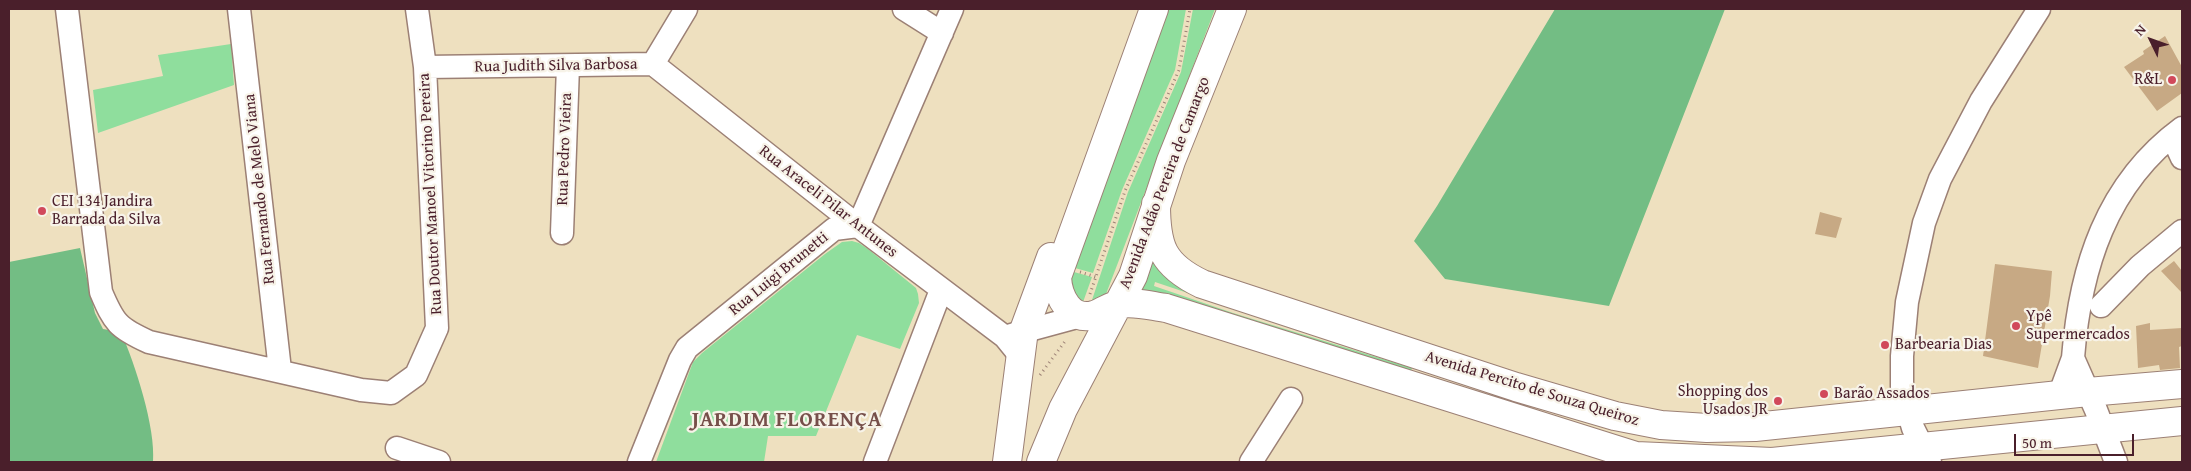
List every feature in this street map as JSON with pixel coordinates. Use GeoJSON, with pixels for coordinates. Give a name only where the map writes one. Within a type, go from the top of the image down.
{"type":"FeatureCollection","features":[{"type":"Feature","properties":{"kind":"main road"},"geometry":{"type":"LineString","coordinates":[[1007,462],[1020,364],[1015,334],[1142,9]]}},
{"type":"Feature","properties":{"kind":"main road"},"geometry":{"type":"LineString","coordinates":[[1117,304],[1094,315],[1081,316],[1064,304],[1058,290],[1057,277],[1154,9]]}},
{"type":"Feature","properties":{"kind":"main road","name":"Avenida Adão Pereira de Camargo"},"geometry":{"type":"LineString","coordinates":[[1041,462],[1063,409],[1133,276],[1156,204],[1232,9]]}},
{"type":"Feature","properties":{"kind":"main road","name":"Avenida Percito de Souza Queiroz"},"geometry":{"type":"LineString","coordinates":[[1156,204],[1156,232],[1161,250],[1173,266],[1186,276],[1202,284],[1507,384],[1615,416],[1661,425],[1707,428],[1755,427],[1897,406],[2059,396],[2182,384]]}},
{"type":"Feature","properties":{"kind":"main road","name":"Avenida Percito de Souza Queiroz"},"geometry":{"type":"LineString","coordinates":[[1117,304],[1127,303],[1160,307],[1591,441],[1640,459],[1772,462],[1925,454],[2182,420]]}},
{"type":"Feature","properties":{"kind":"main road"},"geometry":{"type":"LineString","coordinates":[[1100,338],[1110,327],[1128,316],[1160,307]]}},
{"type":"Feature","properties":{"kind":"street","name":"Rua Doutor Manoel Vitorino Pereira"},"geometry":{"type":"LineString","coordinates":[[67,9],[101,292],[112,317],[130,334],[150,342],[280,370],[361,390],[391,393],[416,375],[437,328],[425,68],[418,9]]}},
{"type":"Feature","properties":{"kind":"street","name":"Rua Fernando de Melo Viana"},"geometry":{"type":"LineString","coordinates":[[239,9],[280,370]]}},
{"type":"Feature","properties":{"kind":"street","name":"Rua Judith Silva Barbosa"},"geometry":{"type":"LineString","coordinates":[[425,68],[653,64],[686,9]]}},
{"type":"Feature","properties":{"kind":"street"},"geometry":{"type":"LineString","coordinates":[[904,9],[942,33]]}},
{"type":"Feature","properties":{"kind":"street"},"geometry":{"type":"LineString","coordinates":[[858,226],[952,9]]}},
{"type":"Feature","properties":{"kind":"street"},"geometry":{"type":"LineString","coordinates":[[1925,454],[1897,406],[1907,302],[1927,214],[1940,179],[1981,101],[2039,9]]}},
{"type":"Feature","properties":{"kind":"street","name":"Rua Araceli Pilar Antunes"},"geometry":{"type":"LineString","coordinates":[[653,64],[941,290],[1015,334]]}},
{"type":"Feature","properties":{"kind":"street","name":"Rua Pedro Vieira"},"geometry":{"type":"LineString","coordinates":[[562,233],[568,66]]}},
{"type":"Feature","properties":{"kind":"street"},"geometry":{"type":"LineString","coordinates":[[2177,132],[2182,158]]}},
{"type":"Feature","properties":{"kind":"street"},"geometry":{"type":"LineString","coordinates":[[2090,305],[2093,251],[2116,198],[2137,170],[2177,132]]}},
{"type":"Feature","properties":{"kind":"street","name":"Rua Luigi Brunetti"},"geometry":{"type":"LineString","coordinates":[[639,462],[680,360],[687,348],[834,229],[858,226]]}},
{"type":"Feature","properties":{"kind":"street"},"geometry":{"type":"LineString","coordinates":[[2059,396],[2073,358],[2075,332],[2090,305],[2182,231]]}},
{"type":"Feature","properties":{"kind":"street"},"geometry":{"type":"LineString","coordinates":[[875,462],[941,290]]}},
{"type":"Feature","properties":{"kind":"street"},"geometry":{"type":"LineString","coordinates":[[1015,334],[1081,316]]}},
{"type":"Feature","properties":{"kind":"street"},"geometry":{"type":"LineString","coordinates":[[2073,358],[2116,462]]}},
{"type":"Feature","properties":{"kind":"street"},"geometry":{"type":"LineString","coordinates":[[1251,462],[1291,399]]}},
{"type":"Feature","properties":{"kind":"street"},"geometry":{"type":"LineString","coordinates":[[397,448],[439,462]]}},
{"type":"Feature","properties":{"kind":"path"},"geometry":{"type":"LineString","coordinates":[[1096,277],[1124,191],[1179,70],[1190,9]]}},
{"type":"Feature","properties":{"kind":"green space"},"geometry":{"type":"Polygon","coordinates":[[[1161,9],[1186,9],[1175,70],[1122,190],[1093,273],[1064,265],[1161,9]]]}},
{"type":"Feature","properties":{"kind":"green space"},"geometry":{"type":"Polygon","coordinates":[[[1193,9],[1215,9],[1106,294],[1091,303],[1128,192],[1181,72],[1193,9]]]}},
{"type":"Feature","properties":{"kind":"green space"},"geometry":{"type":"Polygon","coordinates":[[[1555,9],[1725,9],[1609,306],[1445,279],[1414,241],[1555,9]]]}},
{"type":"Feature","properties":{"kind":"green space"},"geometry":{"type":"Polygon","coordinates":[[[231,44],[234,85],[98,133],[93,90],[163,76],[158,55],[231,44]]]}},
{"type":"Feature","properties":{"kind":"green space"},"geometry":{"type":"Polygon","coordinates":[[[852,241],[868,249],[916,288],[919,303],[900,349],[857,335],[816,436],[768,436],[764,462],[656,462],[693,362],[825,254],[842,242],[852,241]]]}},
{"type":"Feature","properties":{"kind":"green space"},"geometry":{"type":"Polygon","coordinates":[[[80,248],[95,313],[103,329],[121,332],[132,361],[148,414],[153,462],[9,462],[9,262],[80,248]]]}},
{"type":"Feature","properties":{"kind":"green space"},"geometry":{"type":"Polygon","coordinates":[[[1150,253],[1412,364],[1247,313],[1155,282],[1154,286],[1233,313],[1412,368],[1411,371],[1142,291],[1138,289],[1150,253]]]}},
{"type":"Feature","properties":{"kind":"green space"},"geometry":{"type":"Polygon","coordinates":[[[1063,269],[1092,277],[1082,305],[1061,276],[1063,269]]]}},
{"type":"Feature","properties":{"kind":"building"},"geometry":{"type":"Polygon","coordinates":[[[2165,36],[2182,67],[2182,93],[2157,111],[2124,67],[2144,54],[2143,51],[2165,36]]]}},
{"type":"Feature","properties":{"kind":"building"},"geometry":{"type":"Polygon","coordinates":[[[1820,212],[1842,218],[1836,238],[1815,234],[1820,212]]]}},
{"type":"Feature","properties":{"kind":"building"},"geometry":{"type":"Polygon","coordinates":[[[2174,261],[2182,271],[2182,293],[2161,271],[2174,261]]]}},
{"type":"Feature","properties":{"kind":"building","name":"Ypê Supermercados"},"geometry":{"type":"Polygon","coordinates":[[[1995,264],[2052,271],[2050,296],[2038,368],[1983,356],[1995,264]]]}},
{"type":"Feature","properties":{"kind":"building"},"geometry":{"type":"Polygon","coordinates":[[[2150,323],[2150,330],[2182,328],[2182,346],[2179,347],[2180,368],[2160,370],[2159,365],[2138,368],[2136,326],[2150,323]]]}},
{"type":"Feature","properties":{"kind":"place","name":"R&L"},"geometry":{"type":"Point","coordinates":[2172,80]}},
{"type":"Feature","properties":{"kind":"place","name":"CEI 134 Jandira Barrada da Silva"},"geometry":{"type":"Point","coordinates":[42,211]}},
{"type":"Feature","properties":{"kind":"place","name":"Ypê Supermercados"},"geometry":{"type":"Point","coordinates":[2016,326]}},
{"type":"Feature","properties":{"kind":"place","name":"Barbearia Dias"},"geometry":{"type":"Point","coordinates":[1885,345]}},
{"type":"Feature","properties":{"kind":"place","name":"Barão Assados"},"geometry":{"type":"Point","coordinates":[1824,394]}},
{"type":"Feature","properties":{"kind":"place","name":"Shopping dos Usados JR"},"geometry":{"type":"Point","coordinates":[1778,401]}},
{"type":"Feature","properties":{"kind":"district","name":"JARDIM FLORENÇA"},"geometry":{"type":"Point","coordinates":[787,421]}}]}
